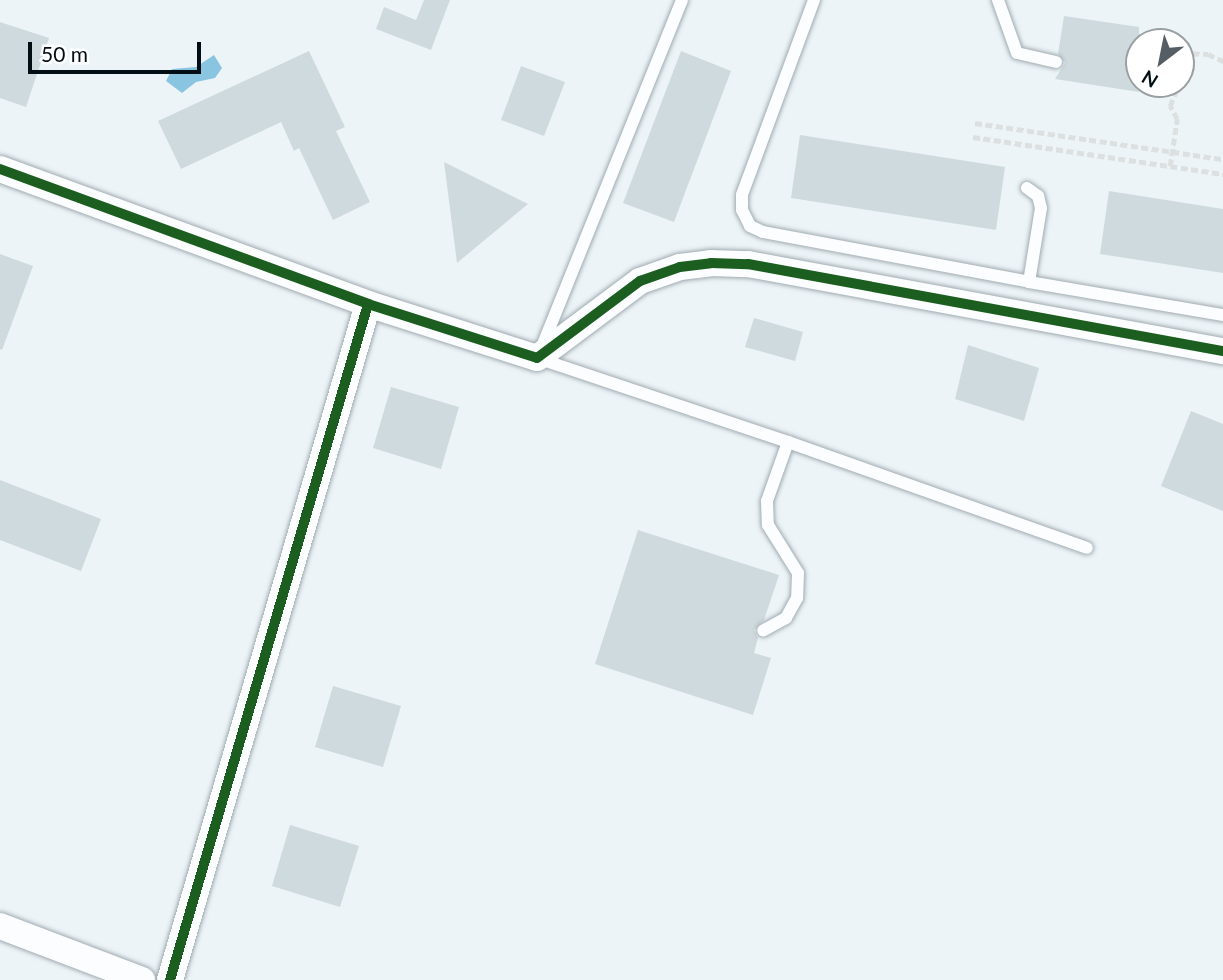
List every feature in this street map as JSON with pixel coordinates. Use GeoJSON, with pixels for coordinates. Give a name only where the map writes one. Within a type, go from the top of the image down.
{"type":"FeatureCollection","features":[{"type":"Feature","properties":{"kind":"street"},"geometry":{"type":"LineString","coordinates":[[0,169],[368,304],[537,358],[640,281],[680,267],[710,263],[748,264],[1223,351]]}},
{"type":"Feature","properties":{"kind":"street"},"geometry":{"type":"LineString","coordinates":[[170,980],[368,304]]}},
{"type":"Feature","properties":{"kind":"street"},"geometry":{"type":"LineString","coordinates":[[0,926],[142,980]]}},
{"type":"Feature","properties":{"kind":"lane"},"geometry":{"type":"LineString","coordinates":[[682,0],[537,358],[788,442],[1087,548]]}},
{"type":"Feature","properties":{"kind":"lane"},"geometry":{"type":"LineString","coordinates":[[814,0],[742,195],[742,210],[750,226],[763,232],[1223,315]]}},
{"type":"Feature","properties":{"kind":"lane"},"geometry":{"type":"LineString","coordinates":[[998,0],[1017,53],[1056,62]]}},
{"type":"Feature","properties":{"kind":"lane"},"geometry":{"type":"LineString","coordinates":[[1027,188],[1038,196],[1041,208],[1029,282]]}},
{"type":"Feature","properties":{"kind":"lane"},"geometry":{"type":"LineString","coordinates":[[763,631],[786,618],[797,598],[798,573],[768,525],[767,500],[788,442]]}},
{"type":"Feature","properties":{"kind":"path"},"geometry":{"type":"LineString","coordinates":[[1195,54],[1208,54],[1223,61]]}},
{"type":"Feature","properties":{"kind":"path"},"geometry":{"type":"LineString","coordinates":[[1170,166],[1177,119],[1170,106],[1173,98]]}},
{"type":"Feature","properties":{"kind":"path"},"geometry":{"type":"LineString","coordinates":[[975,123],[1223,159]]}},
{"type":"Feature","properties":{"kind":"path"},"geometry":{"type":"LineString","coordinates":[[973,137],[1223,174]]}},
{"type":"Feature","properties":{"kind":"water"},"geometry":{"type":"Polygon","coordinates":[[[214,55],[222,68],[215,78],[196,82],[182,93],[166,81],[172,69],[196,67],[214,55]]]}},
{"type":"Feature","properties":{"kind":"building"},"geometry":{"type":"Polygon","coordinates":[[[424,0],[450,0],[431,50],[376,29],[384,7],[416,20],[424,0]]]}},
{"type":"Feature","properties":{"kind":"building"},"geometry":{"type":"Polygon","coordinates":[[[1064,16],[1139,27],[1125,28],[1125,90],[1055,79],[1065,63],[1058,54],[1064,16]]]}},
{"type":"Feature","properties":{"kind":"building"},"geometry":{"type":"Polygon","coordinates":[[[0,22],[49,38],[26,107],[0,98],[0,22]]]}},
{"type":"Feature","properties":{"kind":"building"},"geometry":{"type":"Polygon","coordinates":[[[309,51],[345,127],[336,131],[370,202],[333,220],[299,148],[294,151],[281,122],[181,169],[158,121],[309,51]]]}},
{"type":"Feature","properties":{"kind":"building"},"geometry":{"type":"Polygon","coordinates":[[[681,51],[731,71],[674,222],[623,203],[681,51]]]}},
{"type":"Feature","properties":{"kind":"building"},"geometry":{"type":"Polygon","coordinates":[[[521,66],[565,82],[544,136],[501,120],[521,66]]]}},
{"type":"Feature","properties":{"kind":"building"},"geometry":{"type":"Polygon","coordinates":[[[800,135],[1005,167],[996,230],[791,198],[800,135]]]}},
{"type":"Feature","properties":{"kind":"building"},"geometry":{"type":"Polygon","coordinates":[[[444,162],[528,204],[457,263],[444,162]]]}},
{"type":"Feature","properties":{"kind":"building"},"geometry":{"type":"Polygon","coordinates":[[[1109,191],[1223,209],[1223,273],[1100,254],[1109,191]]]}},
{"type":"Feature","properties":{"kind":"building"},"geometry":{"type":"Polygon","coordinates":[[[0,254],[33,266],[2,350],[0,349],[0,254]]]}},
{"type":"Feature","properties":{"kind":"building"},"geometry":{"type":"Polygon","coordinates":[[[754,318],[803,332],[795,361],[745,347],[754,318]]]}},
{"type":"Feature","properties":{"kind":"building"},"geometry":{"type":"Polygon","coordinates":[[[968,345],[1039,368],[1024,421],[955,399],[968,345]]]}},
{"type":"Feature","properties":{"kind":"building"},"geometry":{"type":"Polygon","coordinates":[[[391,387],[459,407],[441,469],[373,448],[391,387]]]}},
{"type":"Feature","properties":{"kind":"building"},"geometry":{"type":"Polygon","coordinates":[[[1191,411],[1223,424],[1223,511],[1161,486],[1191,411]]]}},
{"type":"Feature","properties":{"kind":"building"},"geometry":{"type":"Polygon","coordinates":[[[0,480],[101,519],[81,571],[0,540],[0,480]]]}},
{"type":"Feature","properties":{"kind":"building"},"geometry":{"type":"Polygon","coordinates":[[[638,530],[779,575],[764,620],[754,630],[758,638],[754,653],[771,658],[753,715],[595,664],[638,530]]]}},
{"type":"Feature","properties":{"kind":"building"},"geometry":{"type":"Polygon","coordinates":[[[333,686],[401,706],[383,767],[315,747],[333,686]]]}},
{"type":"Feature","properties":{"kind":"building"},"geometry":{"type":"Polygon","coordinates":[[[290,825],[359,846],[340,907],[272,886],[290,825]]]}},
{"type":"Feature","properties":{"kind":"cycle path"},"geometry":{"type":"LineString","coordinates":[[0,169],[368,304],[537,358],[640,281],[680,267],[711,263],[748,264],[1223,351]]}},
{"type":"Feature","properties":{"kind":"cycle path"},"geometry":{"type":"LineString","coordinates":[[170,980],[368,304]]}}]}
